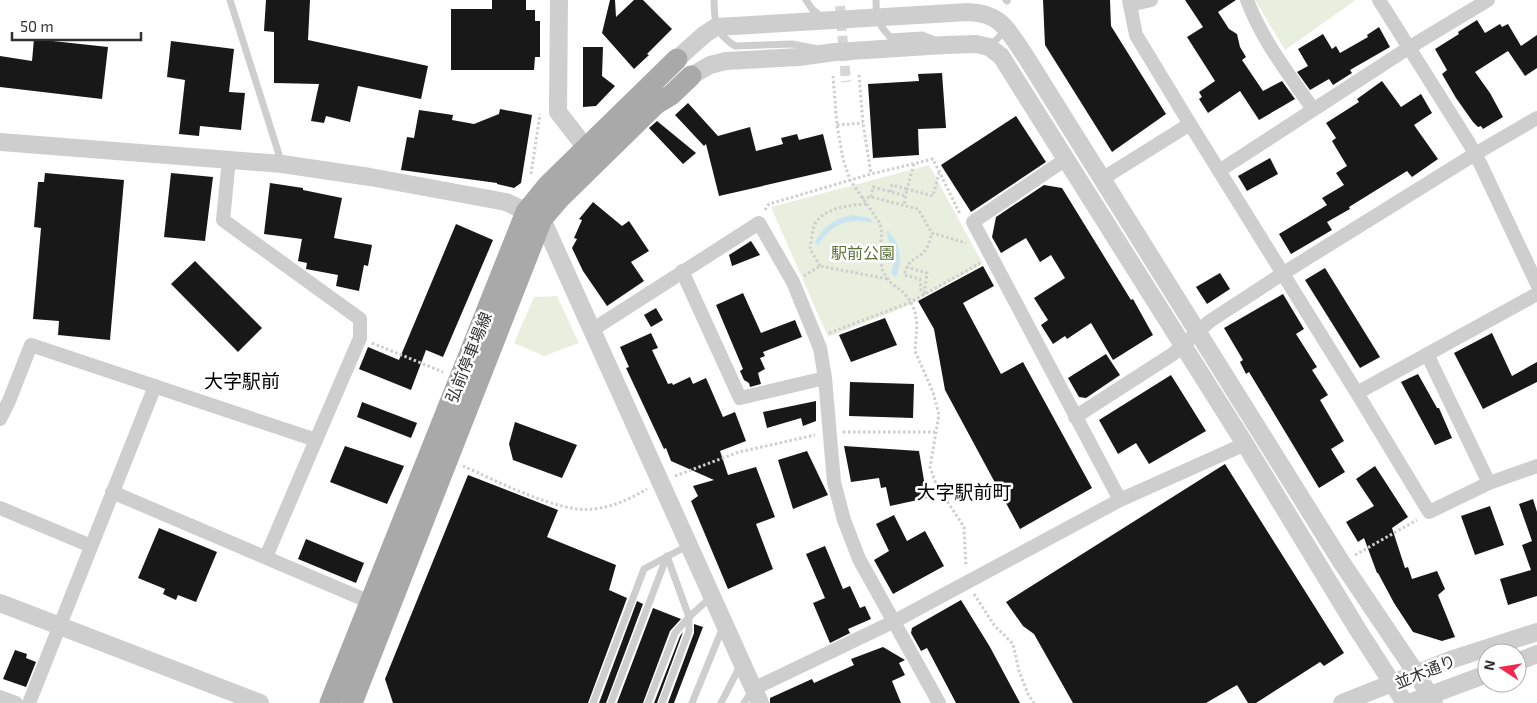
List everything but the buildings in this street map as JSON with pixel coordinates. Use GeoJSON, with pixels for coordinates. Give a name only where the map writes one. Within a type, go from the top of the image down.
{"type":"FeatureCollection","features":[{"type":"Feature","properties":{"kind":"main road","name":"弘前停車場線"},"geometry":{"type":"LineString","coordinates":[[330,703],[370,602],[548,186],[677,59]]}},
{"type":"Feature","properties":{"kind":"main road","name":"弘前停車場線"},"geometry":{"type":"LineString","coordinates":[[352,703],[534,215],[560,198],[656,104],[670,95],[691,76]]}},
{"type":"Feature","properties":{"kind":"street"},"geometry":{"type":"LineString","coordinates":[[559,0],[558,112],[586,148]]}},
{"type":"Feature","properties":{"kind":"street"},"geometry":{"type":"LineString","coordinates":[[1151,0],[1129,3],[1136,34],[1429,512],[1489,483],[1537,466]]}},
{"type":"Feature","properties":{"kind":"street"},"geometry":{"type":"LineString","coordinates":[[1247,0],[1279,62],[1313,109]]}},
{"type":"Feature","properties":{"kind":"street"},"geometry":{"type":"LineString","coordinates":[[1379,0],[1475,154],[1537,284]]}},
{"type":"Feature","properties":{"kind":"street"},"geometry":{"type":"LineString","coordinates":[[1219,171],[1410,47],[1488,0]]}},
{"type":"Feature","properties":{"kind":"street"},"geometry":{"type":"LineString","coordinates":[[677,59],[705,34],[716,27],[826,21],[876,9],[976,12],[986,13],[997,19],[1007,29],[1340,560],[1432,699]]}},
{"type":"Feature","properties":{"kind":"street"},"geometry":{"type":"LineString","coordinates":[[691,76],[710,65],[726,61],[799,57],[835,52],[945,44],[976,44],[989,47],[1001,56],[1405,703]]}},
{"type":"Feature","properties":{"kind":"street"},"geometry":{"type":"LineString","coordinates":[[1075,417],[1173,354],[1210,321],[1282,274],[1475,154],[1537,118]]}},
{"type":"Feature","properties":{"kind":"street"},"geometry":{"type":"LineString","coordinates":[[1102,179],[1190,124]]}},
{"type":"Feature","properties":{"kind":"street"},"geometry":{"type":"LineString","coordinates":[[0,142],[282,164],[370,177],[506,202],[534,215],[592,330],[742,663],[753,698],[1120,500],[1245,444]]}},
{"type":"Feature","properties":{"kind":"street"},"geometry":{"type":"LineString","coordinates":[[229,159],[223,220],[360,319],[360,338],[266,557]]}},
{"type":"Feature","properties":{"kind":"street"},"geometry":{"type":"LineString","coordinates":[[1066,160],[973,222],[1120,500]]}},
{"type":"Feature","properties":{"kind":"street"},"geometry":{"type":"LineString","coordinates":[[592,330],[759,223],[793,282],[820,348],[825,378],[834,482],[844,520],[859,559],[939,703]]}},
{"type":"Feature","properties":{"kind":"street"},"geometry":{"type":"LineString","coordinates":[[682,271],[740,398],[825,378]]}},
{"type":"Feature","properties":{"kind":"street"},"geometry":{"type":"LineString","coordinates":[[1357,392],[1537,294]]}},
{"type":"Feature","properties":{"kind":"street"},"geometry":{"type":"LineString","coordinates":[[0,419],[31,345],[316,440]]}},
{"type":"Feature","properties":{"kind":"street"},"geometry":{"type":"LineString","coordinates":[[1427,354],[1489,483]]}},
{"type":"Feature","properties":{"kind":"street"},"geometry":{"type":"LineString","coordinates":[[28,703],[155,386]]}},
{"type":"Feature","properties":{"kind":"street"},"geometry":{"type":"LineString","coordinates":[[112,492],[370,602]]}},
{"type":"Feature","properties":{"kind":"street"},"geometry":{"type":"LineString","coordinates":[[0,508],[91,546]]}},
{"type":"Feature","properties":{"kind":"street"},"geometry":{"type":"LineString","coordinates":[[0,603],[260,703]]}},
{"type":"Feature","properties":{"kind":"street","name":"並木通り"},"geometry":{"type":"LineString","coordinates":[[1342,703],[1458,657],[1537,632]]}},
{"type":"Feature","properties":{"kind":"street","name":"並木通り"},"geometry":{"type":"LineString","coordinates":[[1409,703],[1432,699],[1477,679]]}},
{"type":"Feature","properties":{"kind":"street"},"geometry":{"type":"LineString","coordinates":[[0,697],[16,703]]}},
{"type":"Feature","properties":{"kind":"lane"},"geometry":{"type":"LineString","coordinates":[[230,0],[282,164]]}},
{"type":"Feature","properties":{"kind":"lane"},"geometry":{"type":"LineString","coordinates":[[714,0],[716,27],[735,46],[792,44],[835,52]]}},
{"type":"Feature","properties":{"kind":"lane"},"geometry":{"type":"LineString","coordinates":[[806,0],[812,9],[826,21]]}},
{"type":"Feature","properties":{"kind":"lane"},"geometry":{"type":"LineString","coordinates":[[876,9],[882,28],[890,37],[922,34],[945,44]]}},
{"type":"Feature","properties":{"kind":"lane"},"geometry":{"type":"LineString","coordinates":[[989,47],[1007,29]]}},
{"type":"Feature","properties":{"kind":"lane"},"geometry":{"type":"LineString","coordinates":[[593,703],[644,568],[689,545]]}},
{"type":"Feature","properties":{"kind":"lane"},"geometry":{"type":"LineString","coordinates":[[662,703],[689,631],[689,616],[667,556]]}},
{"type":"Feature","properties":{"kind":"lane"},"geometry":{"type":"LineString","coordinates":[[611,703],[667,556]]}},
{"type":"Feature","properties":{"kind":"lane"},"geometry":{"type":"LineString","coordinates":[[648,703],[675,633],[689,616],[712,596]]}},
{"type":"Feature","properties":{"kind":"lane"},"geometry":{"type":"LineString","coordinates":[[692,703],[724,624]]}},
{"type":"Feature","properties":{"kind":"lane"},"geometry":{"type":"LineString","coordinates":[[720,703],[742,663]]}},
{"type":"Feature","properties":{"kind":"path"},"geometry":{"type":"LineString","coordinates":[[859,75],[870,174]]}},
{"type":"Feature","properties":{"kind":"path"},"geometry":{"type":"LineString","coordinates":[[833,76],[837,125],[843,160],[850,180],[880,223],[882,233],[879,253],[883,272],[902,291],[911,302],[915,311],[917,325],[914,351],[933,392],[939,415],[930,467],[936,484],[964,526],[967,583],[994,625],[1013,644],[1018,671],[1034,703]]}},
{"type":"Feature","properties":{"kind":"path"},"geometry":{"type":"LineString","coordinates":[[530,182],[541,108],[558,112]]}},
{"type":"Feature","properties":{"kind":"path"},"geometry":{"type":"LineString","coordinates":[[837,125],[863,123]]}},
{"type":"Feature","properties":{"kind":"path"},"geometry":{"type":"LineString","coordinates":[[759,223],[769,204],[870,174],[933,159],[960,214],[973,222]]}},
{"type":"Feature","properties":{"kind":"path"},"geometry":{"type":"LineString","coordinates":[[904,205],[914,164]]}},
{"type":"Feature","properties":{"kind":"path"},"geometry":{"type":"LineString","coordinates":[[890,192],[892,186],[932,196],[940,172]]}},
{"type":"Feature","properties":{"kind":"path"},"geometry":{"type":"LineString","coordinates":[[871,197],[873,187],[906,196]]}},
{"type":"Feature","properties":{"kind":"path"},"geometry":{"type":"LineString","coordinates":[[861,198],[871,197],[918,209],[932,233],[970,244]]}},
{"type":"Feature","properties":{"kind":"path"},"geometry":{"type":"LineString","coordinates":[[820,266],[810,249],[815,223],[829,212],[849,205],[867,204]]}},
{"type":"Feature","properties":{"kind":"path"},"geometry":{"type":"LineString","coordinates":[[924,295],[921,290],[920,279],[904,274],[906,266],[926,250],[932,233]]}},
{"type":"Feature","properties":{"kind":"path"},"geometry":{"type":"LineString","coordinates":[[816,338],[911,302],[992,257]]}},
{"type":"Feature","properties":{"kind":"path"},"geometry":{"type":"LineString","coordinates":[[793,282],[820,266],[888,279]]}},
{"type":"Feature","properties":{"kind":"path"},"geometry":{"type":"LineString","coordinates":[[906,266],[927,273],[924,295]]}},
{"type":"Feature","properties":{"kind":"path"},"geometry":{"type":"LineString","coordinates":[[360,338],[447,374]]}},
{"type":"Feature","properties":{"kind":"path"},"geometry":{"type":"LineString","coordinates":[[829,432],[935,432]]}},
{"type":"Feature","properties":{"kind":"path"},"geometry":{"type":"LineString","coordinates":[[1354,556],[1429,512]]}},
{"type":"Feature","properties":{"kind":"green space"},"geometry":{"type":"Polygon","coordinates":[[[1255,0],[1356,0],[1285,50],[1255,0]]]}},
{"type":"Feature","properties":{"kind":"green space","name":"駅前公園"},"geometry":{"type":"Polygon","coordinates":[[[929,165],[983,264],[905,307],[828,337],[771,207],[929,165]]]}},
{"type":"Feature","properties":{"kind":"green space"},"geometry":{"type":"Polygon","coordinates":[[[557,296],[579,343],[544,356],[514,343],[534,297],[557,296]]]}},
{"type":"Feature","properties":{"kind":"water"},"geometry":{"type":"Polygon","coordinates":[[[851,215],[870,218],[873,223],[856,221],[841,224],[828,232],[818,246],[815,242],[825,227],[834,221],[851,215]]]}},
{"type":"Feature","properties":{"kind":"water"},"geometry":{"type":"Polygon","coordinates":[[[887,229],[898,246],[900,265],[896,278],[891,273],[894,259],[888,240],[887,229]]]}},
{"type":"Feature","properties":{"kind":"tunnel"},"geometry":{"type":"LineString","coordinates":[[840,6],[846,82]]}},
{"type":"Feature","properties":{"kind":"district","name":"大字駅前"},"geometry":{"type":"Point","coordinates":[242,380]}},
{"type":"Feature","properties":{"kind":"district","name":"大字駅前町"},"geometry":{"type":"Point","coordinates":[964,491]}}]}
